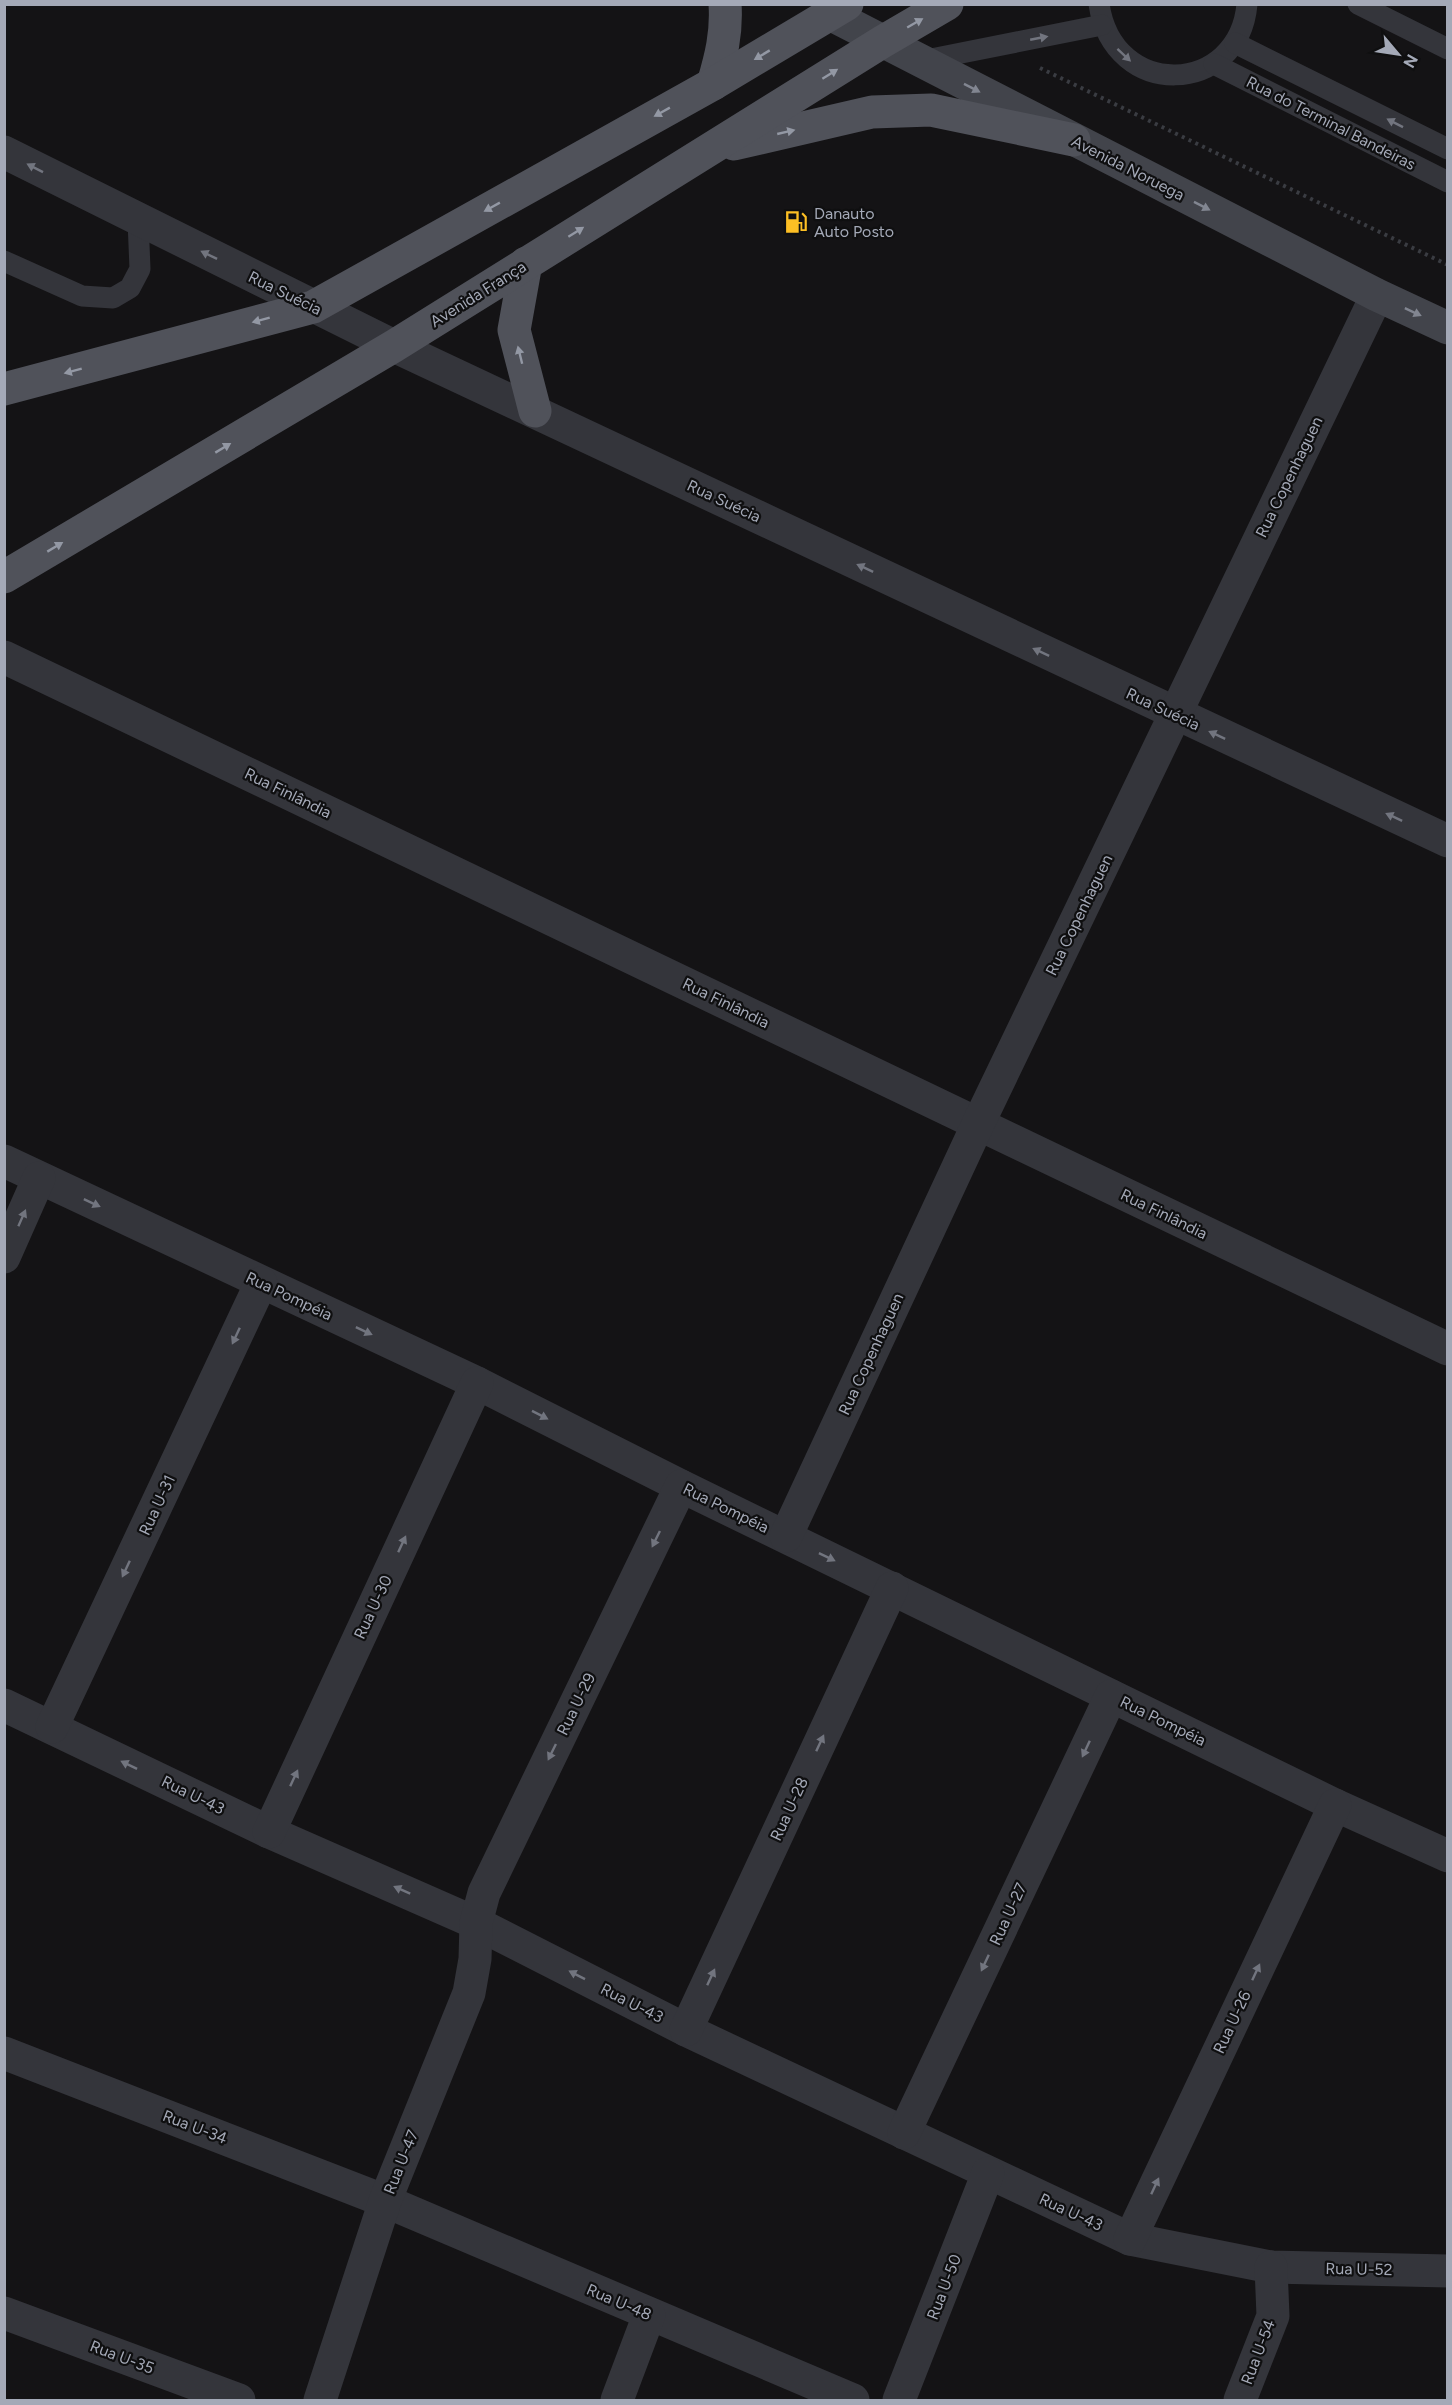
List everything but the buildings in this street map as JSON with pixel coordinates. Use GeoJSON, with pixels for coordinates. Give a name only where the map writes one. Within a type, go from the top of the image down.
{"type":"FeatureCollection","features":[{"type":"Feature","properties":{"kind":"main road"},"geometry":{"type":"LineString","coordinates":[[713,84],[723,50],[726,23],[725,4]]}},
{"type":"Feature","properties":{"kind":"main road","name":"Avenida França"},"geometry":{"type":"LineString","coordinates":[[4,577],[394,346],[882,42],[947,4]]}},
{"type":"Feature","properties":{"kind":"main road"},"geometry":{"type":"LineString","coordinates":[[4,389],[313,307],[713,84],[829,8]]}},
{"type":"Feature","properties":{"kind":"main road","name":"Avenida Noruega"},"geometry":{"type":"LineString","coordinates":[[829,8],[882,42],[920,62],[1377,295],[1448,328]]}},
{"type":"Feature","properties":{"kind":"main road"},"geometry":{"type":"LineString","coordinates":[[709,149],[872,112],[931,110],[1074,140]]}},
{"type":"Feature","properties":{"kind":"main road"},"geometry":{"type":"LineString","coordinates":[[526,263],[514,330],[535,411]]}},
{"type":"Feature","properties":{"kind":"street","name":"Rua Suécia"},"geometry":{"type":"LineString","coordinates":[[4,152],[394,346],[1174,715],[1448,841]]}},
{"type":"Feature","properties":{"kind":"street","name":"Rua Copenhaguen"},"geometry":{"type":"LineString","coordinates":[[786,1536],[978,1124],[1377,295]]}},
{"type":"Feature","properties":{"kind":"street","name":"Rua Finlândia"},"geometry":{"type":"LineString","coordinates":[[4,657],[1448,1349]]}},
{"type":"Feature","properties":{"kind":"street","name":"Rua Pompéia"},"geometry":{"type":"LineString","coordinates":[[4,1161],[477,1383],[681,1486],[1111,1696],[1335,1805],[1448,1856]]}},
{"type":"Feature","properties":{"kind":"street"},"geometry":{"type":"LineString","coordinates":[[4,1257],[39,1178]]}},
{"type":"Feature","properties":{"kind":"street","name":"Rua U-31"},"geometry":{"type":"LineString","coordinates":[[52,1727],[261,1283]]}},
{"type":"Feature","properties":{"kind":"street","name":"Rua U-30"},"geometry":{"type":"LineString","coordinates":[[269,1832],[477,1383]]}},
{"type":"Feature","properties":{"kind":"street","name":"Rua U-29"},"geometry":{"type":"LineString","coordinates":[[476,1923],[484,1893],[681,1486]]}},
{"type":"Feature","properties":{"kind":"street","name":"Rua U-28"},"geometry":{"type":"LineString","coordinates":[[686,2030],[892,1588]]}},
{"type":"Feature","properties":{"kind":"street","name":"Rua U-27"},"geometry":{"type":"LineString","coordinates":[[904,2133],[1111,1696]]}},
{"type":"Feature","properties":{"kind":"street","name":"Rua U-43"},"geometry":{"type":"LineString","coordinates":[[4,1704],[269,1832],[476,1923],[686,2030],[1130,2239],[1271,2267]]}},
{"type":"Feature","properties":{"kind":"street","name":"Rua U-26"},"geometry":{"type":"LineString","coordinates":[[1130,2239],[1335,1805]]}},
{"type":"Feature","properties":{"kind":"street","name":"Rua U-47"},"geometry":{"type":"LineString","coordinates":[[320,2400],[385,2201],[469,1993],[475,1959],[476,1923]]}},
{"type":"Feature","properties":{"kind":"street","name":"Rua U-34"},"geometry":{"type":"LineString","coordinates":[[4,2053],[385,2201]]}},
{"type":"Feature","properties":{"kind":"street","name":"Rua U-50"},"geometry":{"type":"LineString","coordinates":[[899,2400],[988,2173]]}},
{"type":"Feature","properties":{"kind":"street","name":"Rua U-48"},"geometry":{"type":"LineString","coordinates":[[385,2201],[853,2400]]}},
{"type":"Feature","properties":{"kind":"street","name":"Rua U-52"},"geometry":{"type":"LineString","coordinates":[[1271,2267],[1448,2271]]}},
{"type":"Feature","properties":{"kind":"street","name":"Rua U-54"},"geometry":{"type":"LineString","coordinates":[[1240,2400],[1273,2316],[1271,2267]]}},
{"type":"Feature","properties":{"kind":"street","name":"Rua U-35"},"geometry":{"type":"LineString","coordinates":[[4,2313],[239,2400]]}},
{"type":"Feature","properties":{"kind":"street"},"geometry":{"type":"LineString","coordinates":[[617,2400],[649,2315]]}},
{"type":"Feature","properties":{"kind":"lane"},"geometry":{"type":"LineString","coordinates":[[920,62],[995,46],[1101,15],[1113,46],[1130,62],[1152,73],[1175,76],[1198,71],[1214,64],[1235,43],[1246,21],[1247,4]]}},
{"type":"Feature","properties":{"kind":"lane"},"geometry":{"type":"LineString","coordinates":[[1358,4],[1448,49]]}},
{"type":"Feature","properties":{"kind":"lane","name":"Rua do Terminal Bandeiras"},"geometry":{"type":"LineString","coordinates":[[1235,43],[1448,149]]}},
{"type":"Feature","properties":{"kind":"lane","name":"Rua do Terminal Bandeiras"},"geometry":{"type":"LineString","coordinates":[[1214,64],[1448,182]]}},
{"type":"Feature","properties":{"kind":"lane"},"geometry":{"type":"LineString","coordinates":[[4,261],[82,296],[113,298],[130,288],[140,269],[138,220]]}},
{"type":"Feature","properties":{"kind":"path"},"geometry":{"type":"LineString","coordinates":[[995,46],[1448,265]]}},
{"type":"Feature","properties":{"kind":"place","name":"Danauto Auto Posto"},"geometry":{"type":"Point","coordinates":[796,222]}}]}
